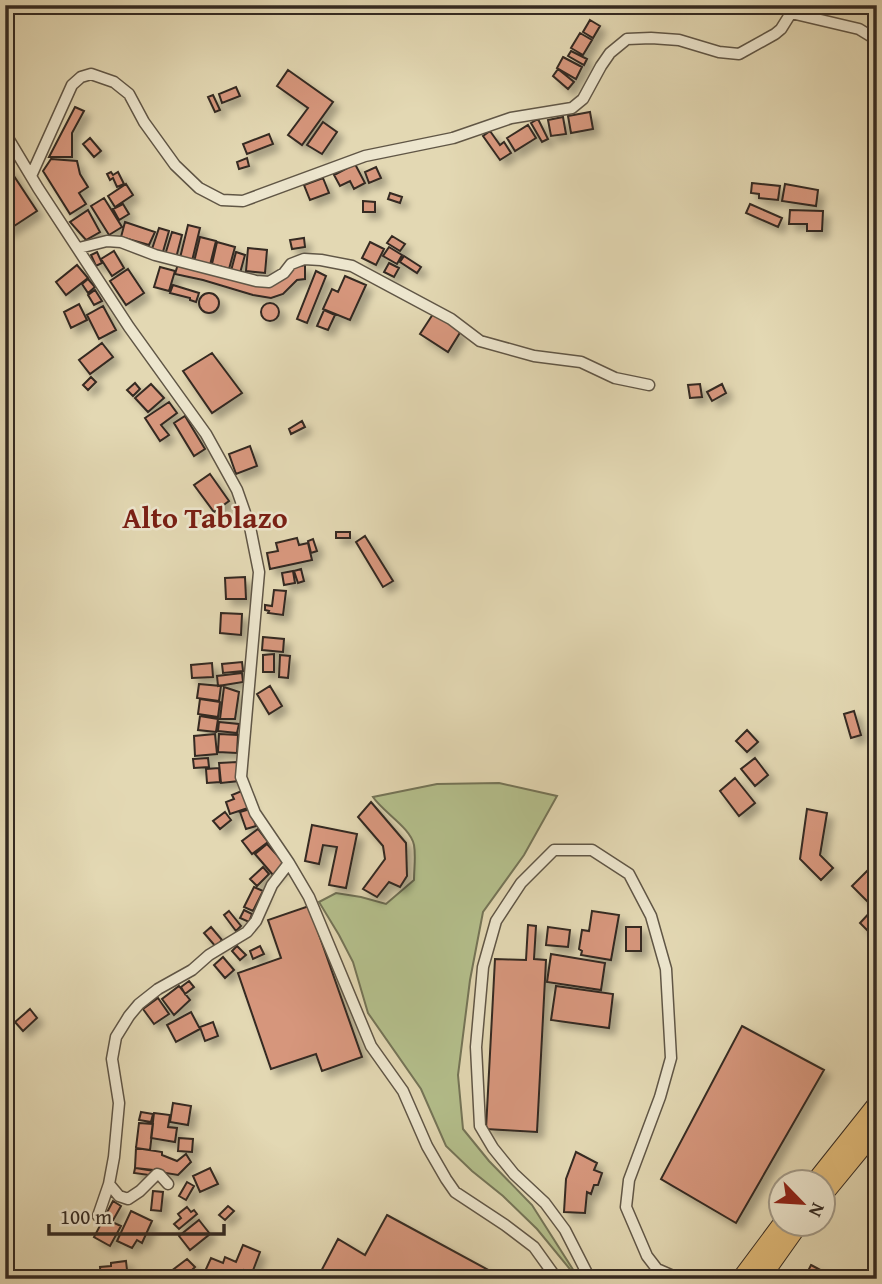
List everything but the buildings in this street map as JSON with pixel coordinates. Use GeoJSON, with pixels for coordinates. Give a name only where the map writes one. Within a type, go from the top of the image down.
{"type":"FeatureCollection","features":[{"type":"Feature","properties":{"kind":"highway"},"geometry":{"type":"LineString","coordinates":[[826,1168],[877,1104]]}},
{"type":"Feature","properties":{"kind":"highway"},"geometry":{"type":"LineString","coordinates":[[836,1179],[877,1129]]}},
{"type":"Feature","properties":{"kind":"highway"},"geometry":{"type":"LineString","coordinates":[[741,1279],[772,1238]]}},
{"type":"Feature","properties":{"kind":"highway"},"geometry":{"type":"LineString","coordinates":[[760,1279],[789,1238]]}},
{"type":"Feature","properties":{"kind":"street"},"geometry":{"type":"LineString","coordinates":[[31,176],[72,85],[81,77],[91,74],[114,82],[129,94],[144,122],[175,166],[199,188],[222,200],[243,201],[365,156],[453,138],[511,118],[572,108],[583,99],[610,53],[628,39],[679,40],[719,52],[738,54],[781,29],[790,9],[859,29],[877,40]]}},
{"type":"Feature","properties":{"kind":"street"},"geometry":{"type":"LineString","coordinates":[[5,133],[129,327],[206,434],[237,490],[250,527],[259,572],[241,777],[255,813],[309,897],[371,1046],[403,1091],[427,1146],[446,1179],[455,1192],[534,1247],[557,1279]]}},
{"type":"Feature","properties":{"kind":"street"},"geometry":{"type":"LineString","coordinates":[[79,248],[107,241],[121,242],[155,255],[269,282],[284,273],[291,264],[304,259],[352,266],[451,319],[480,341],[534,356],[581,362],[615,378],[649,385]]}},
{"type":"Feature","properties":{"kind":"street"},"geometry":{"type":"LineString","coordinates":[[590,1279],[565,1230],[545,1203],[514,1174],[492,1148],[480,1126],[476,1047],[483,967],[496,921],[521,883],[554,850],[592,850],[629,874],[651,916],[666,969],[671,1058],[660,1097],[629,1180],[626,1207],[647,1256],[658,1274],[680,1279]]}},
{"type":"Feature","properties":{"kind":"street"},"geometry":{"type":"LineString","coordinates":[[98,1216],[109,1184],[114,1157],[119,1103],[112,1059],[116,1037],[134,1010],[158,989],[192,970],[209,955],[247,932],[256,921],[272,885],[289,863]]}},
{"type":"Feature","properties":{"kind":"street"},"geometry":{"type":"LineString","coordinates":[[109,1184],[119,1196],[128,1199],[157,1174],[168,1184]]}},
{"type":"Feature","properties":{"kind":"green space"},"geometry":{"type":"Polygon","coordinates":[[[499,783],[557,796],[524,855],[483,912],[470,980],[458,1075],[463,1129],[489,1161],[532,1205],[579,1279],[537,1229],[446,1146],[421,1089],[368,1013],[353,962],[319,902],[336,893],[386,904],[414,880],[415,854],[412,839],[373,797],[437,784],[499,783]]]}},
{"type":"Feature","properties":{"kind":"district","name":"Alto Tablazo"},"geometry":{"type":"Point","coordinates":[205,517]}}]}
